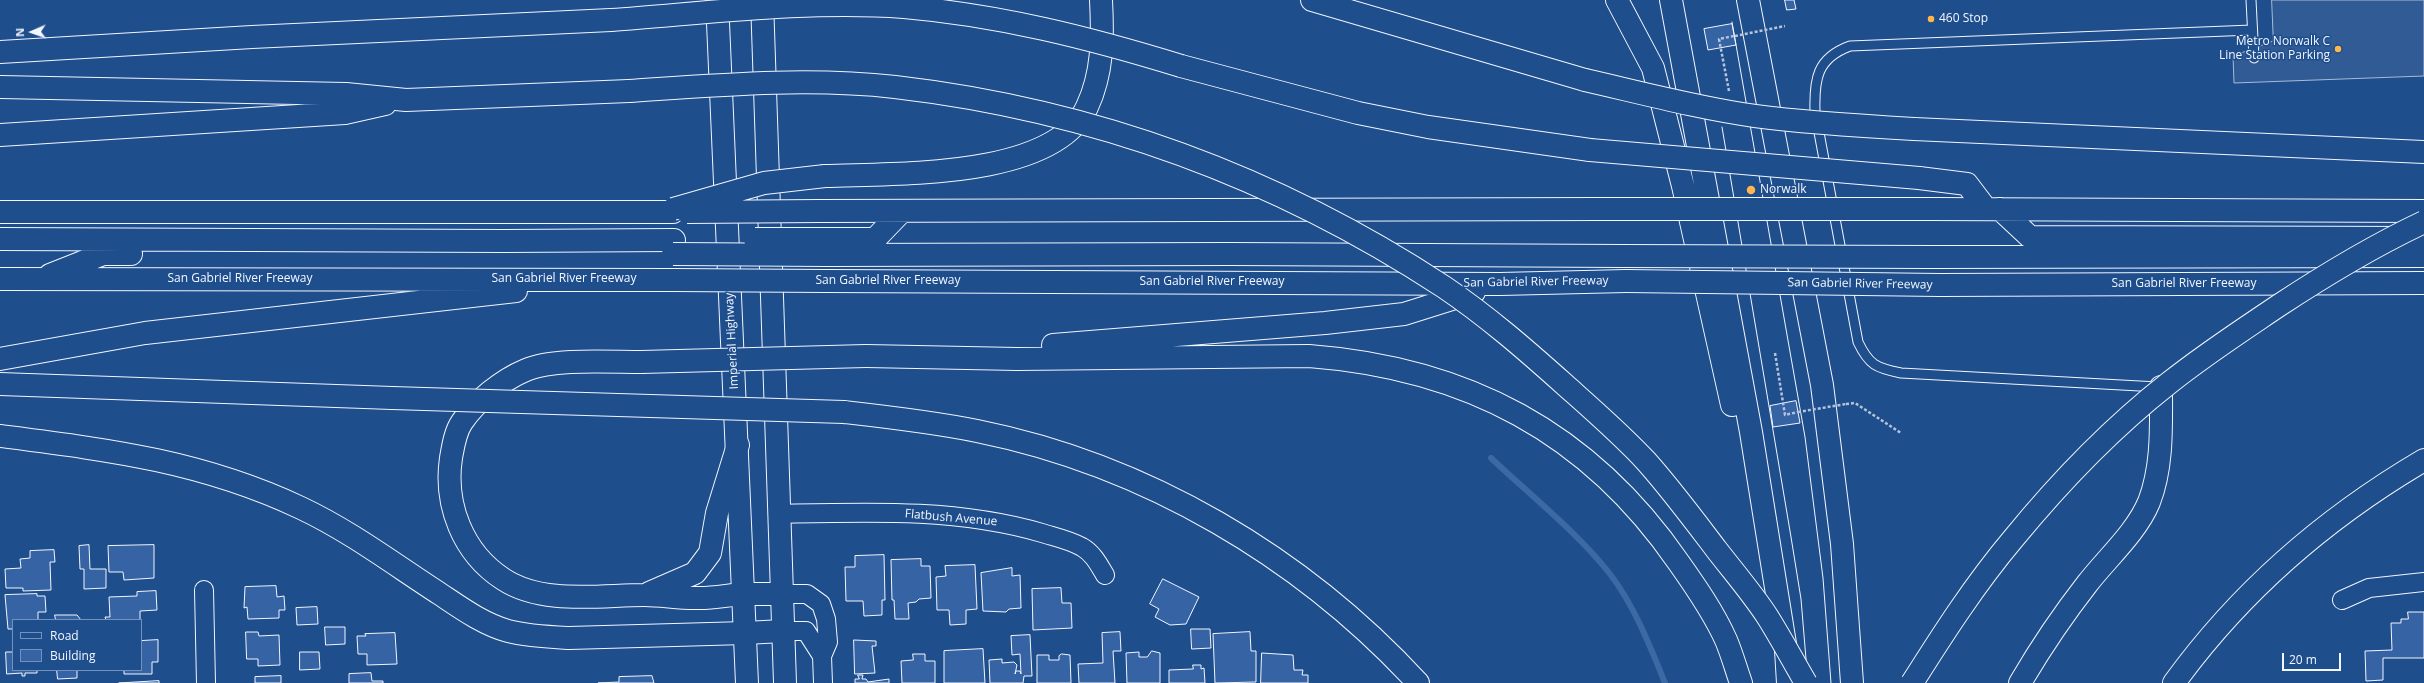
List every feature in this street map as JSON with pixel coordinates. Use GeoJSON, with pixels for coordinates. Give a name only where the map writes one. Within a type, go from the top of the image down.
{"type":"FeatureCollection","features":[{"type":"Feature","properties":{"kind":"main road","name":"Imperial Highway"},"geometry":{"type":"LineString","coordinates":[[717,0],[738,445],[747,683]]}},
{"type":"Feature","properties":{"kind":"main road"},"geometry":{"type":"LineString","coordinates":[[762,0],[785,683]]}},
{"type":"Feature","properties":{"kind":"main road"},"geometry":{"type":"LineString","coordinates":[[669,211],[764,183],[825,176],[930,171],[995,163],[1027,155],[1048,145],[1068,130],[1086,109],[1095,87],[1101,61],[1101,0]]}},
{"type":"Feature","properties":{"kind":"main road"},"geometry":{"type":"LineString","coordinates":[[1312,0],[1585,80],[1677,102],[1755,116],[1831,125],[2424,152]]}},
{"type":"Feature","properties":{"kind":"main road"},"geometry":{"type":"LineString","coordinates":[[1617,0],[1653,68],[1683,186],[1786,650]]}},
{"type":"Feature","properties":{"kind":"main road"},"geometry":{"type":"LineString","coordinates":[[1671,0],[1751,432],[1786,650],[1788,683]]}},
{"type":"Feature","properties":{"kind":"main road"},"geometry":{"type":"LineString","coordinates":[[1748,0],[1822,385],[1842,544],[1852,683]]}},
{"type":"Feature","properties":{"kind":"main road"},"geometry":{"type":"LineString","coordinates":[[0,52],[252,37],[611,20],[840,5],[903,7],[966,14],[1088,38],[1181,66],[1358,113],[1428,127],[1590,150],[1919,178],[1967,184],[1993,209],[2030,237],[2424,238]]}},
{"type":"Feature","properties":{"kind":"main road"},"geometry":{"type":"LineString","coordinates":[[0,87],[346,94],[406,100],[808,82],[893,87],[999,102],[1094,125],[1191,157],[1283,197],[1368,241],[1446,288],[1521,345],[1586,403],[1646,461],[1705,534],[1767,615],[1806,683]]}},
{"type":"Feature","properties":{"kind":"main road"},"geometry":{"type":"LineString","coordinates":[[0,135],[345,113],[406,100]]}},
{"type":"Feature","properties":{"kind":"main road"},"geometry":{"type":"LineString","coordinates":[[0,212],[901,212],[1598,209],[2424,211]]}},
{"type":"Feature","properties":{"kind":"main road"},"geometry":{"type":"LineString","coordinates":[[824,247],[875,239],[901,212]]}},
{"type":"Feature","properties":{"kind":"main road"},"geometry":{"type":"LineString","coordinates":[[1912,683],[1975,589],[2013,539],[2060,486],[2168,383],[2232,336],[2308,287],[2381,242],[2424,222]]}},
{"type":"Feature","properties":{"kind":"main road"},"geometry":{"type":"LineString","coordinates":[[0,239],[504,241],[673,247]]}},
{"type":"Feature","properties":{"kind":"main road"},"geometry":{"type":"LineString","coordinates":[[38,279],[104,254],[673,247],[824,247],[1230,254],[1932,257],[2424,256]]}},
{"type":"Feature","properties":{"kind":"main road","name":"San Gabriel River Freeway"},"geometry":{"type":"LineString","coordinates":[[0,279],[622,279],[1500,284],[1626,281],[1940,285],[2424,283]]}},
{"type":"Feature","properties":{"kind":"main road"},"geometry":{"type":"LineString","coordinates":[[0,359],[145,333],[622,279]]}},
{"type":"Feature","properties":{"kind":"main road"},"geometry":{"type":"LineString","coordinates":[[781,594],[743,594],[699,599],[645,595],[554,596],[504,580],[483,562],[467,543],[457,522],[450,496],[449,473],[452,447],[461,423],[476,404],[502,384],[527,369],[552,364],[866,356],[1016,348],[1325,323],[1404,314],[1500,284]]}},
{"type":"Feature","properties":{"kind":"main road"},"geometry":{"type":"LineString","coordinates":[[866,356],[1017,359],[1309,356],[1354,359],[1439,380],[1484,397],[1524,417],[1562,441],[1603,473],[1664,542],[1701,594],[1726,640],[1740,683]]}},
{"type":"Feature","properties":{"kind":"main road"},"geometry":{"type":"LineString","coordinates":[[0,384],[844,412],[895,417],[978,431],[1070,456],[1138,482],[1217,521],[1274,557],[1337,604],[1387,649],[1418,683]]}},
{"type":"Feature","properties":{"kind":"main road"},"geometry":{"type":"LineString","coordinates":[[2020,683],[2044,644],[2086,585],[2138,522],[2149,503],[2157,477],[2161,388]]}},
{"type":"Feature","properties":{"kind":"main road"},"geometry":{"type":"LineString","coordinates":[[0,436],[161,460],[210,472],[258,489],[303,509],[353,538],[469,612],[508,631],[541,636],[569,638],[783,631]]}},
{"type":"Feature","properties":{"kind":"main road"},"geometry":{"type":"LineString","coordinates":[[645,595],[695,573],[710,553],[717,513],[738,445]]}},
{"type":"Feature","properties":{"kind":"main road"},"geometry":{"type":"LineString","coordinates":[[2174,683],[2194,656],[2252,591],[2318,532],[2398,476],[2424,460]]}},
{"type":"Feature","properties":{"kind":"street","name":"Flatbush Avenue"},"geometry":{"type":"LineString","coordinates":[[779,514],[893,513],[937,515],[1012,524],[1083,548],[1095,559],[1105,575]]}},
{"type":"Feature","properties":{"kind":"street"},"geometry":{"type":"LineString","coordinates":[[2342,600],[2369,588],[2424,582]]}},
{"type":"Feature","properties":{"kind":"street"},"geometry":{"type":"LineString","coordinates":[[204,590],[206,683]]}},
{"type":"Feature","properties":{"kind":"street"},"geometry":{"type":"LineString","coordinates":[[781,594],[807,594],[821,604],[826,619],[828,642],[822,656],[823,683]]}},
{"type":"Feature","properties":{"kind":"street"},"geometry":{"type":"LineString","coordinates":[[783,631],[806,631],[822,656]]}},
{"type":"Feature","properties":{"kind":"lane"},"geometry":{"type":"LineString","coordinates":[[2251,0],[2254,58]]}},
{"type":"Feature","properties":{"kind":"lane"},"geometry":{"type":"LineString","coordinates":[[2161,388],[1901,373],[1880,369],[1865,358],[1858,342],[1815,111],[1814,90],[1818,73],[1825,61],[1836,51],[1850,46],[2252,30]]}},
{"type":"Feature","properties":{"kind":"path"},"geometry":{"type":"LineString","coordinates":[[1729,92],[1719,39],[1785,26]]}},
{"type":"Feature","properties":{"kind":"path"},"geometry":{"type":"LineString","coordinates":[[1775,353],[1785,415],[1855,403],[1901,433]]}},
{"type":"Feature","properties":{"kind":"shaded area","name":"Metro Norwalk C Line Station Parking"},"geometry":{"type":"Polygon","coordinates":[[[2272,0],[2424,0],[2424,76],[2234,83],[2233,56],[2273,41],[2272,0]]]}},
{"type":"Feature","properties":{"kind":"building"},"geometry":{"type":"Polygon","coordinates":[[[1785,0],[1794,0],[1796,9],[1787,10],[1785,0]]]}},
{"type":"Feature","properties":{"kind":"building"},"geometry":{"type":"Polygon","coordinates":[[[1732,24],[1736,45],[1708,50],[1704,29],[1732,24]]]}},
{"type":"Feature","properties":{"kind":"building"},"geometry":{"type":"Polygon","coordinates":[[[1796,401],[1800,423],[1773,427],[1770,406],[1796,401]]]}},
{"type":"Feature","properties":{"kind":"building"},"geometry":{"type":"Polygon","coordinates":[[[89,545],[90,569],[106,569],[106,588],[84,589],[84,569],[80,569],[79,546],[89,545]]]}},
{"type":"Feature","properties":{"kind":"building"},"geometry":{"type":"Polygon","coordinates":[[[154,545],[154,578],[124,580],[123,572],[109,572],[108,546],[154,545]]]}},
{"type":"Feature","properties":{"kind":"building"},"geometry":{"type":"Polygon","coordinates":[[[54,550],[55,562],[50,562],[51,590],[23,591],[23,588],[6,588],[5,569],[21,568],[20,559],[30,558],[30,551],[54,550]]]}},
{"type":"Feature","properties":{"kind":"building"},"geometry":{"type":"Polygon","coordinates":[[[884,555],[885,600],[882,600],[882,615],[864,616],[863,601],[846,601],[845,567],[855,567],[855,556],[884,555]]]}},
{"type":"Feature","properties":{"kind":"building"},"geometry":{"type":"Polygon","coordinates":[[[921,559],[921,566],[930,566],[931,598],[919,599],[916,602],[908,603],[909,619],[895,619],[894,600],[892,600],[891,560],[921,559]]]}},
{"type":"Feature","properties":{"kind":"building"},"geometry":{"type":"Polygon","coordinates":[[[975,565],[977,609],[966,610],[966,624],[950,625],[949,610],[937,610],[936,577],[946,576],[945,566],[975,565]]]}},
{"type":"Feature","properties":{"kind":"building"},"geometry":{"type":"Polygon","coordinates":[[[1012,568],[1012,576],[1020,575],[1021,608],[1009,609],[1006,612],[983,611],[981,573],[1012,568]]]}},
{"type":"Feature","properties":{"kind":"building"},"geometry":{"type":"Polygon","coordinates":[[[1163,579],[1199,597],[1186,624],[1170,625],[1155,617],[1159,609],[1150,604],[1163,579]]]}},
{"type":"Feature","properties":{"kind":"building"},"geometry":{"type":"Polygon","coordinates":[[[276,586],[277,597],[284,596],[285,610],[279,610],[279,618],[248,619],[247,607],[244,608],[245,587],[276,586]]]}},
{"type":"Feature","properties":{"kind":"building"},"geometry":{"type":"Polygon","coordinates":[[[1061,588],[1062,603],[1071,603],[1072,628],[1033,630],[1032,589],[1061,588]]]}},
{"type":"Feature","properties":{"kind":"building"},"geometry":{"type":"Polygon","coordinates":[[[156,591],[157,610],[140,611],[140,619],[106,619],[105,617],[110,617],[109,597],[137,596],[137,592],[156,591]]]}},
{"type":"Feature","properties":{"kind":"building"},"geometry":{"type":"Polygon","coordinates":[[[37,594],[37,596],[45,596],[46,612],[38,612],[38,619],[12,619],[12,629],[8,629],[5,595],[37,594]]]}},
{"type":"Feature","properties":{"kind":"building"},"geometry":{"type":"Polygon","coordinates":[[[317,607],[318,624],[297,625],[296,608],[317,607]]]}},
{"type":"Feature","properties":{"kind":"building"},"geometry":{"type":"Polygon","coordinates":[[[2408,612],[2424,612],[2424,658],[2383,658],[2383,680],[2366,681],[2365,651],[2392,650],[2391,623],[2401,623],[2401,619],[2408,619],[2408,612]]]}},
{"type":"Feature","properties":{"kind":"building"},"geometry":{"type":"Polygon","coordinates":[[[55,615],[77,615],[80,619],[56,619],[55,615]]]}},
{"type":"Feature","properties":{"kind":"building"},"geometry":{"type":"Polygon","coordinates":[[[325,627],[345,627],[345,644],[326,645],[325,627]]]}},
{"type":"Feature","properties":{"kind":"building"},"geometry":{"type":"Polygon","coordinates":[[[1191,629],[1210,629],[1211,648],[1192,649],[1191,629]]]}},
{"type":"Feature","properties":{"kind":"building"},"geometry":{"type":"Polygon","coordinates":[[[246,632],[258,632],[259,636],[279,635],[280,665],[258,666],[258,659],[247,659],[246,632]]]}},
{"type":"Feature","properties":{"kind":"building"},"geometry":{"type":"Polygon","coordinates":[[[1120,632],[1121,651],[1113,651],[1115,683],[1079,683],[1078,664],[1103,663],[1102,633],[1120,632]]]}},
{"type":"Feature","properties":{"kind":"building"},"geometry":{"type":"Polygon","coordinates":[[[1250,632],[1251,651],[1256,651],[1256,682],[1215,683],[1213,634],[1250,632]]]}},
{"type":"Feature","properties":{"kind":"building"},"geometry":{"type":"Polygon","coordinates":[[[395,633],[397,664],[367,665],[367,654],[358,654],[357,636],[366,636],[365,634],[395,633]]]}},
{"type":"Feature","properties":{"kind":"building"},"geometry":{"type":"Polygon","coordinates":[[[1030,635],[1032,676],[1024,676],[1023,683],[990,683],[989,660],[1002,659],[1002,663],[1014,662],[1017,665],[1015,674],[1016,671],[1020,671],[1021,674],[1020,654],[1012,655],[1011,636],[1030,635]]]}},
{"type":"Feature","properties":{"kind":"building"},"geometry":{"type":"Polygon","coordinates":[[[158,640],[158,662],[152,662],[152,674],[124,674],[124,671],[142,671],[142,641],[158,640]]]}},
{"type":"Feature","properties":{"kind":"building"},"geometry":{"type":"Polygon","coordinates":[[[854,640],[876,641],[876,646],[872,646],[875,673],[855,674],[854,640]]]}},
{"type":"Feature","properties":{"kind":"building"},"geometry":{"type":"Polygon","coordinates":[[[983,649],[985,683],[944,683],[944,651],[983,649]]]}},
{"type":"Feature","properties":{"kind":"building"},"geometry":{"type":"Polygon","coordinates":[[[1152,651],[1160,653],[1160,683],[1127,683],[1126,653],[1139,652],[1139,657],[1147,657],[1152,651]]]}},
{"type":"Feature","properties":{"kind":"building"},"geometry":{"type":"Polygon","coordinates":[[[6,652],[12,652],[12,671],[37,671],[37,673],[25,673],[25,676],[22,676],[22,673],[7,674],[6,652]]]}},
{"type":"Feature","properties":{"kind":"building"},"geometry":{"type":"Polygon","coordinates":[[[300,652],[319,652],[320,669],[300,670],[300,652]]]}},
{"type":"Feature","properties":{"kind":"building"},"geometry":{"type":"Polygon","coordinates":[[[1262,653],[1293,655],[1294,670],[1303,670],[1302,675],[1308,675],[1308,683],[1261,683],[1262,653]]]}},
{"type":"Feature","properties":{"kind":"building"},"geometry":{"type":"Polygon","coordinates":[[[913,654],[925,654],[925,661],[935,661],[935,683],[902,683],[901,661],[913,660],[913,654]]]}},
{"type":"Feature","properties":{"kind":"building"},"geometry":{"type":"Polygon","coordinates":[[[1062,654],[1070,655],[1071,683],[1037,683],[1037,655],[1049,655],[1049,660],[1059,660],[1059,656],[1062,654]]]}},
{"type":"Feature","properties":{"kind":"building"},"geometry":{"type":"Polygon","coordinates":[[[1193,665],[1201,665],[1201,669],[1204,668],[1205,683],[1169,683],[1169,670],[1193,669],[1193,665]]]}},
{"type":"Feature","properties":{"kind":"building"},"geometry":{"type":"Polygon","coordinates":[[[57,671],[77,671],[77,678],[58,679],[57,671]]]}},
{"type":"Feature","properties":{"kind":"building"},"geometry":{"type":"Polygon","coordinates":[[[371,673],[372,681],[383,681],[383,683],[349,683],[349,674],[371,673]]]}},
{"type":"Feature","properties":{"kind":"building"},"geometry":{"type":"Polygon","coordinates":[[[858,675],[863,675],[862,679],[866,679],[868,682],[889,679],[889,683],[855,683],[855,679],[859,679],[858,675]]]}},
{"type":"Feature","properties":{"kind":"building"},"geometry":{"type":"Polygon","coordinates":[[[281,676],[281,683],[255,683],[255,677],[281,676]]]}},
{"type":"Feature","properties":{"kind":"building"},"geometry":{"type":"Polygon","coordinates":[[[652,676],[654,683],[598,683],[619,682],[619,677],[652,676]]]}},
{"type":"Feature","properties":{"kind":"building"},"geometry":{"type":"Polygon","coordinates":[[[159,681],[159,683],[119,683],[159,681]]]}},
{"type":"Feature","properties":{"kind":"waterway"},"geometry":{"type":"LineString","coordinates":[[1491,458],[1583,543],[1610,574],[1619,586],[1634,612],[1665,683]]}},
{"type":"Feature","properties":{"kind":"tram line"},"geometry":{"type":"LineString","coordinates":[[1732,22],[1805,437],[1823,578],[1831,683]]}},
{"type":"Feature","properties":{"kind":"tram line"},"geometry":{"type":"LineString","coordinates":[[1722,127],[1801,599],[1808,683]]}},
{"type":"Feature","properties":{"kind":"place","name":"460 Stop"},"geometry":{"type":"Point","coordinates":[1931,19]}},
{"type":"Feature","properties":{"kind":"place","name":"Metro Norwalk C Line Station Parking"},"geometry":{"type":"Point","coordinates":[2338,49]}},
{"type":"Feature","properties":{"kind":"place","name":"Norwalk"},"geometry":{"type":"Point","coordinates":[1751,190]}}]}
